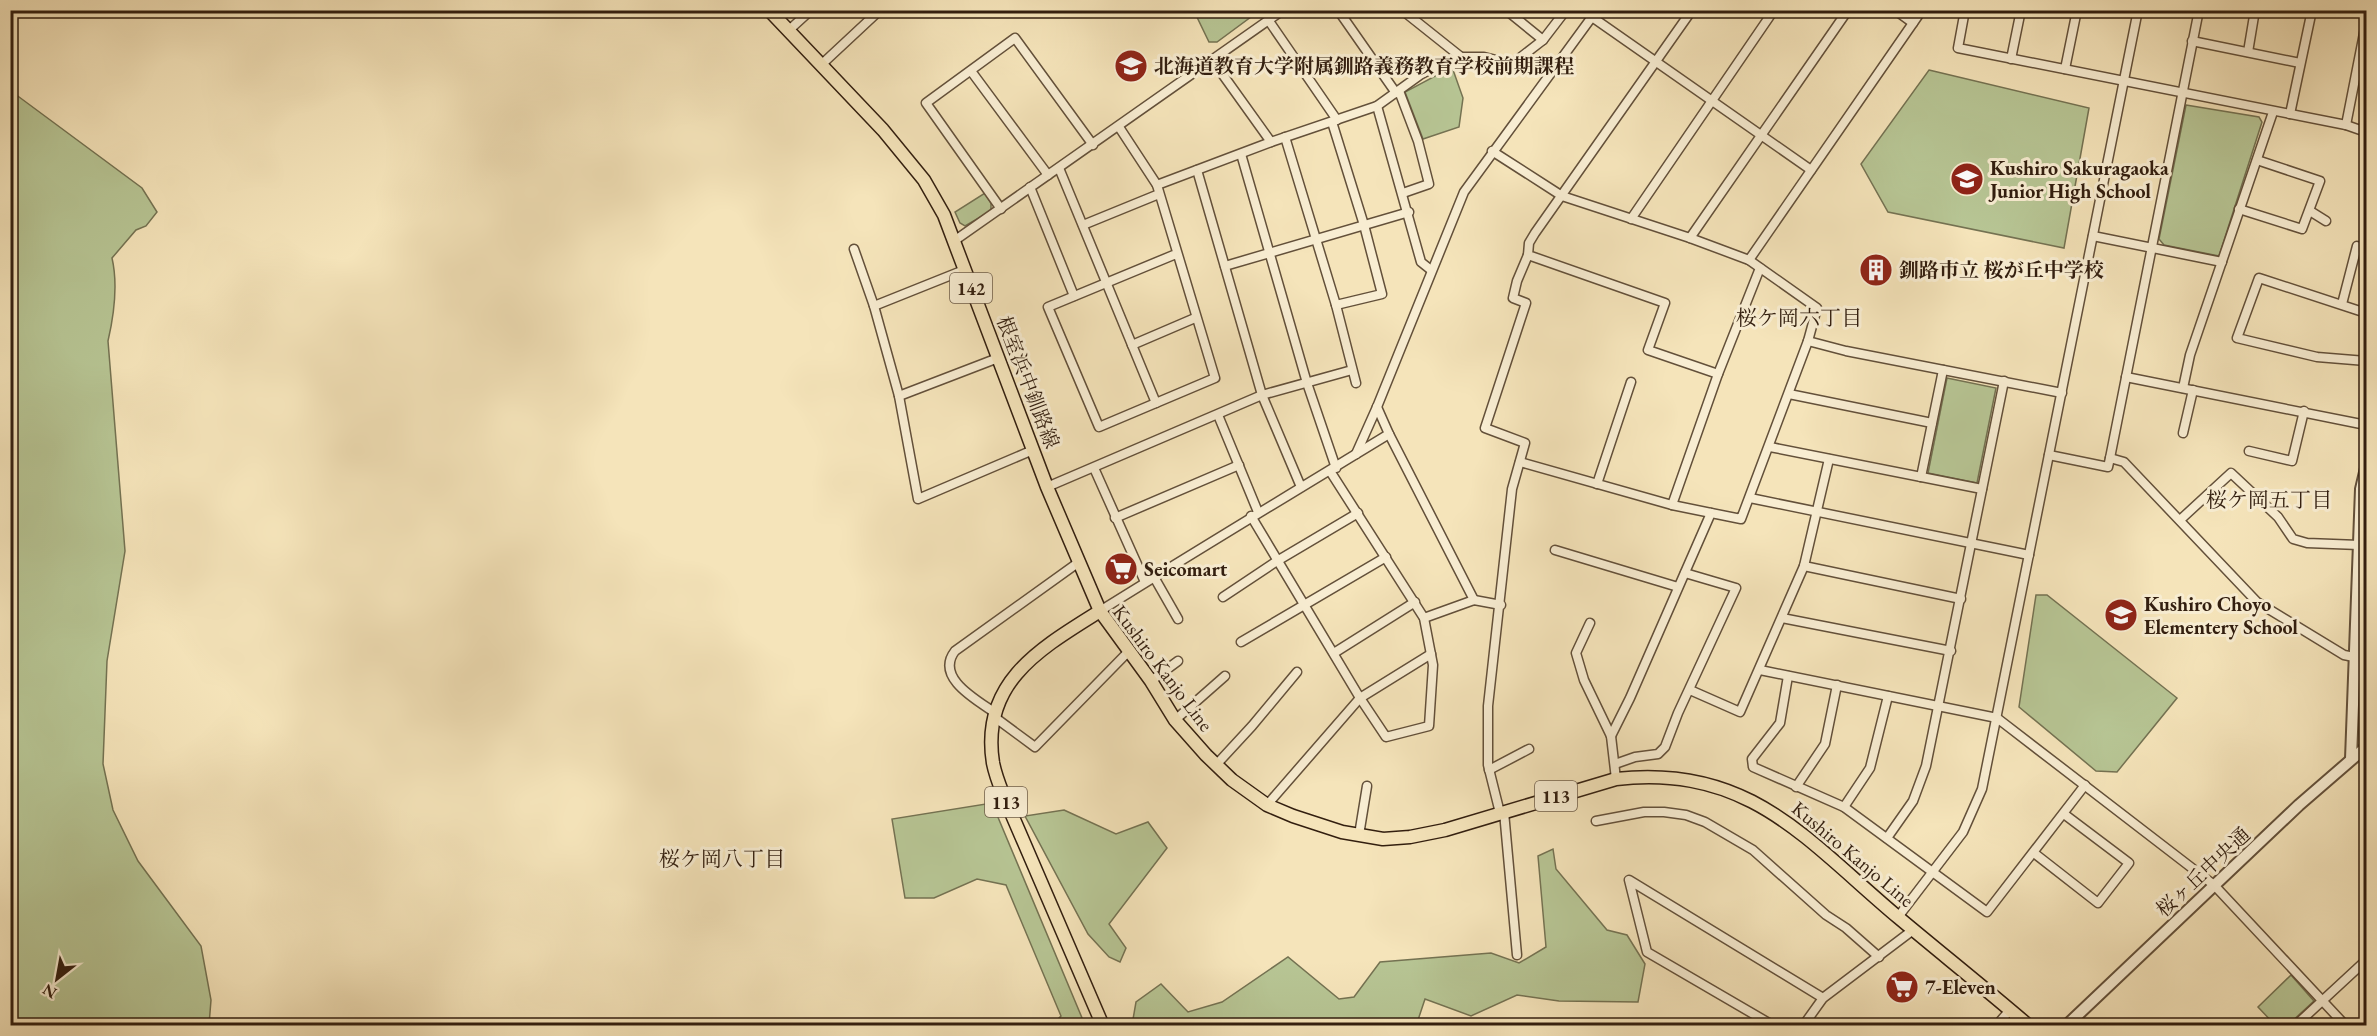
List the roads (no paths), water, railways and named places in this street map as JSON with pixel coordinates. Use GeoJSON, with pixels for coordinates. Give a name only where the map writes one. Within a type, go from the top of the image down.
{"type":"FeatureCollection","features":[{"type":"Feature","properties":{"kind":"main road","name":"根室浜中釧路線"},"geometry":{"type":"LineString","coordinates":[[769,10],[883,130],[924,180],[944,215],[1047,487],[1100,610]]}},
{"type":"Feature","properties":{"kind":"main road","name":"Kushiro Kanjo Line"},"geometry":{"type":"LineString","coordinates":[[1103,1026],[1003,794],[993,764],[991,733],[994,714],[1008,684],[1027,661],[1100,610],[1151,681],[1175,720],[1232,780],[1268,805],[1293,816],[1359,835],[1383,839],[1410,837],[1445,830],[1616,779],[1637,776],[1681,778],[1725,789],[1750,799],[1803,834],[2028,1026]]}},
{"type":"Feature","properties":{"kind":"street"},"geometry":{"type":"LineString","coordinates":[[788,31],[811,10]]}},
{"type":"Feature","properties":{"kind":"street"},"geometry":{"type":"LineString","coordinates":[[821,65],[880,10]]}},
{"type":"Feature","properties":{"kind":"street"},"geometry":{"type":"LineString","coordinates":[[954,241],[1283,10]]}},
{"type":"Feature","properties":{"kind":"street"},"geometry":{"type":"LineString","coordinates":[[1338,10],[1397,92],[1418,141],[1429,184],[1403,193]]}},
{"type":"Feature","properties":{"kind":"street"},"geometry":{"type":"LineString","coordinates":[[1402,10],[1461,57]]}},
{"type":"Feature","properties":{"kind":"street"},"geometry":{"type":"LineString","coordinates":[[1506,10],[1543,40]]}},
{"type":"Feature","properties":{"kind":"street"},"geometry":{"type":"LineString","coordinates":[[1083,225],[1197,170],[1377,106],[1438,65],[1461,57],[1484,57],[1512,64],[1543,40],[1566,10]]}},
{"type":"Feature","properties":{"kind":"street"},"geometry":{"type":"LineString","coordinates":[[1517,955],[1502,812],[1489,770],[1488,706],[1492,660],[1501,605],[1512,489],[1526,443],[1485,428],[1526,303],[1513,298],[1534,232],[1562,196],[1692,10]]}},
{"type":"Feature","properties":{"kind":"street"},"geometry":{"type":"LineString","coordinates":[[1631,219],[1774,10]]}},
{"type":"Feature","properties":{"kind":"street"},"geometry":{"type":"LineString","coordinates":[[1690,238],[1848,10]]}},
{"type":"Feature","properties":{"kind":"street"},"geometry":{"type":"LineString","coordinates":[[1895,10],[1913,23]]}},
{"type":"Feature","properties":{"kind":"street"},"geometry":{"type":"LineString","coordinates":[[1749,260],[1922,10]]}},
{"type":"Feature","properties":{"kind":"street"},"geometry":{"type":"LineString","coordinates":[[1965,10],[1958,48],[2346,125],[2367,132]]}},
{"type":"Feature","properties":{"kind":"street"},"geometry":{"type":"LineString","coordinates":[[2011,59],[2021,10]]}},
{"type":"Feature","properties":{"kind":"street"},"geometry":{"type":"LineString","coordinates":[[2065,69],[2077,10]]}},
{"type":"Feature","properties":{"kind":"street"},"geometry":{"type":"LineString","coordinates":[[1898,917],[1963,832],[1979,797],[1997,718],[2138,10]]}},
{"type":"Feature","properties":{"kind":"street"},"geometry":{"type":"LineString","coordinates":[[2049,455],[2108,467],[2199,10]]}},
{"type":"Feature","properties":{"kind":"street"},"geometry":{"type":"LineString","coordinates":[[2248,52],[2255,10]]}},
{"type":"Feature","properties":{"kind":"street"},"geometry":{"type":"LineString","coordinates":[[2290,114],[2312,10]]}},
{"type":"Feature","properties":{"kind":"street"},"geometry":{"type":"LineString","coordinates":[[1356,454],[1464,192],[1595,14],[1656,61],[1811,170]]}},
{"type":"Feature","properties":{"kind":"street"},"geometry":{"type":"LineString","coordinates":[[1269,21],[1335,121],[1382,294],[1336,305]]}},
{"type":"Feature","properties":{"kind":"street"},"geometry":{"type":"LineString","coordinates":[[2346,125],[2367,23]]}},
{"type":"Feature","properties":{"kind":"street"},"geometry":{"type":"LineString","coordinates":[[1001,208],[926,103],[1015,38],[1093,145]]}},
{"type":"Feature","properties":{"kind":"street"},"geometry":{"type":"LineString","coordinates":[[2192,41],[2301,63]]}},
{"type":"Feature","properties":{"kind":"street"},"geometry":{"type":"LineString","coordinates":[[1213,61],[1271,142]]}},
{"type":"Feature","properties":{"kind":"street"},"geometry":{"type":"LineString","coordinates":[[971,71],[1048,175]]}},
{"type":"Feature","properties":{"kind":"street"},"geometry":{"type":"LineString","coordinates":[[1377,106],[1421,262],[1431,270]]}},
{"type":"Feature","properties":{"kind":"street"},"geometry":{"type":"LineString","coordinates":[[2183,388],[2190,355],[2273,112]]}},
{"type":"Feature","properties":{"kind":"street"},"geometry":{"type":"LineString","coordinates":[[1119,127],[1158,189],[1195,318],[1215,378],[1099,427],[1048,307],[1176,254]]}},
{"type":"Feature","properties":{"kind":"street"},"geometry":{"type":"LineString","coordinates":[[1286,137],[1336,305],[1356,383]]}},
{"type":"Feature","properties":{"kind":"street"},"geometry":{"type":"LineString","coordinates":[[1492,151],[1562,196],[1749,260],[1817,308],[1808,341],[1770,447],[1741,519],[1672,505],[1520,462]]}},
{"type":"Feature","properties":{"kind":"street"},"geometry":{"type":"LineString","coordinates":[[1218,415],[1239,465],[1254,514],[1277,561],[1386,737],[1429,726],[1433,665],[1424,618],[1333,470],[1241,154]]}},
{"type":"Feature","properties":{"kind":"street"},"geometry":{"type":"LineString","coordinates":[[2240,209],[2302,230],[2310,211],[2320,181],[2257,160]]}},
{"type":"Feature","properties":{"kind":"street"},"geometry":{"type":"LineString","coordinates":[[1059,168],[1156,403]]}},
{"type":"Feature","properties":{"kind":"street"},"geometry":{"type":"LineString","coordinates":[[1197,170],[1262,395],[1301,486]]}},
{"type":"Feature","properties":{"kind":"street"},"geometry":{"type":"LineString","coordinates":[[1030,187],[1074,297]]}},
{"type":"Feature","properties":{"kind":"street"},"geometry":{"type":"LineString","coordinates":[[2310,211],[2326,221]]}},
{"type":"Feature","properties":{"kind":"street"},"geometry":{"type":"LineString","coordinates":[[1225,266],[1408,212]]}},
{"type":"Feature","properties":{"kind":"street"},"geometry":{"type":"LineString","coordinates":[[2093,236],[2222,262]]}},
{"type":"Feature","properties":{"kind":"street"},"geometry":{"type":"LineString","coordinates":[[2342,304],[2357,246]]}},
{"type":"Feature","properties":{"kind":"street"},"geometry":{"type":"LineString","coordinates":[[854,249],[874,306],[898,396],[918,499],[1033,450]]}},
{"type":"Feature","properties":{"kind":"street"},"geometry":{"type":"LineString","coordinates":[[1528,255],[1665,303],[1648,350],[1718,374]]}},
{"type":"Feature","properties":{"kind":"street"},"geometry":{"type":"LineString","coordinates":[[1672,505],[1718,374],[1760,268]]}},
{"type":"Feature","properties":{"kind":"street"},"geometry":{"type":"LineString","coordinates":[[874,306],[964,270]]}},
{"type":"Feature","properties":{"kind":"street"},"geometry":{"type":"LineString","coordinates":[[2367,313],[2259,278],[2237,338],[2317,357],[2367,361]]}},
{"type":"Feature","properties":{"kind":"street"},"geometry":{"type":"LineString","coordinates":[[1132,345],[1195,318]]}},
{"type":"Feature","properties":{"kind":"street"},"geometry":{"type":"LineString","coordinates":[[1808,341],[1846,351],[2062,393]]}},
{"type":"Feature","properties":{"kind":"street"},"geometry":{"type":"LineString","coordinates":[[898,396],[998,358]]}},
{"type":"Feature","properties":{"kind":"street"},"geometry":{"type":"LineString","coordinates":[[1047,487],[1262,395],[1352,370]]}},
{"type":"Feature","properties":{"kind":"street"},"geometry":{"type":"LineString","coordinates":[[1921,477],[1943,370]]}},
{"type":"Feature","properties":{"kind":"street"},"geometry":{"type":"LineString","coordinates":[[2126,378],[2367,425]]}},
{"type":"Feature","properties":{"kind":"street"},"geometry":{"type":"LineString","coordinates":[[1887,838],[1913,801],[1926,766],[2004,381]]}},
{"type":"Feature","properties":{"kind":"street"},"geometry":{"type":"LineString","coordinates":[[1597,484],[1631,382]]}},
{"type":"Feature","properties":{"kind":"street"},"geometry":{"type":"LineString","coordinates":[[2183,433],[2193,390]]}},
{"type":"Feature","properties":{"kind":"street"},"geometry":{"type":"LineString","coordinates":[[1789,394],[1932,423]]}},
{"type":"Feature","properties":{"kind":"street"},"geometry":{"type":"LineString","coordinates":[[1377,407],[1474,600]]}},
{"type":"Feature","properties":{"kind":"street"},"geometry":{"type":"LineString","coordinates":[[2249,451],[2292,461],[2304,411]]}},
{"type":"Feature","properties":{"kind":"street"},"geometry":{"type":"LineString","coordinates":[[1100,610],[1254,514],[1333,470],[1389,434]]}},
{"type":"Feature","properties":{"kind":"street"},"geometry":{"type":"LineString","coordinates":[[1770,447],[1982,489]]}},
{"type":"Feature","properties":{"kind":"street"},"geometry":{"type":"LineString","coordinates":[[2110,458],[2124,462],[2257,602],[2344,655],[2354,657]]}},
{"type":"Feature","properties":{"kind":"street"},"geometry":{"type":"LineString","coordinates":[[1690,690],[1740,712],[1804,566],[1829,459]]}},
{"type":"Feature","properties":{"kind":"street"},"geometry":{"type":"LineString","coordinates":[[1115,518],[1239,465]]}},
{"type":"Feature","properties":{"kind":"street"},"geometry":{"type":"LineString","coordinates":[[1094,468],[1145,582]]}},
{"type":"Feature","properties":{"kind":"street"},"geometry":{"type":"LineString","coordinates":[[2350,759],[2359,545],[2363,521],[2361,489],[2367,468]]}},
{"type":"Feature","properties":{"kind":"street"},"geometry":{"type":"LineString","coordinates":[[2180,520],[2231,473],[2278,517],[2293,539],[2307,543],[2359,545]]}},
{"type":"Feature","properties":{"kind":"street"},"geometry":{"type":"LineString","coordinates":[[1750,498],[2029,555]]}},
{"type":"Feature","properties":{"kind":"street"},"geometry":{"type":"LineString","coordinates":[[1223,597],[1277,561],[1358,513]]}},
{"type":"Feature","properties":{"kind":"street"},"geometry":{"type":"LineString","coordinates":[[1611,736],[1711,513]]}},
{"type":"Feature","properties":{"kind":"street"},"geometry":{"type":"LineString","coordinates":[[1555,550],[1678,587]]}},
{"type":"Feature","properties":{"kind":"street"},"geometry":{"type":"LineString","coordinates":[[1241,642],[1386,557]]}},
{"type":"Feature","properties":{"kind":"street"},"geometry":{"type":"LineString","coordinates":[[1079,562],[955,651],[948,667],[955,680],[972,697],[1035,747],[1129,651]]}},
{"type":"Feature","properties":{"kind":"street"},"geometry":{"type":"LineString","coordinates":[[1804,566],[1961,599]]}},
{"type":"Feature","properties":{"kind":"street"},"geometry":{"type":"LineString","coordinates":[[1615,764],[1635,757],[1658,754],[1665,747],[1678,713],[1736,588],[1685,573]]}},
{"type":"Feature","properties":{"kind":"street"},"geometry":{"type":"LineString","coordinates":[[1154,577],[1178,619]]}},
{"type":"Feature","properties":{"kind":"street"},"geometry":{"type":"LineString","coordinates":[[1424,618],[1474,600],[1501,605]]}},
{"type":"Feature","properties":{"kind":"street"},"geometry":{"type":"LineString","coordinates":[[1334,653],[1415,602]]}},
{"type":"Feature","properties":{"kind":"street"},"geometry":{"type":"LineString","coordinates":[[1782,618],[1951,651]]}},
{"type":"Feature","properties":{"kind":"street"},"geometry":{"type":"LineString","coordinates":[[1590,623],[1576,653],[1584,680],[1611,736],[1616,779]]}},
{"type":"Feature","properties":{"kind":"street"},"geometry":{"type":"LineString","coordinates":[[1268,805],[1360,698],[1431,654]]}},
{"type":"Feature","properties":{"kind":"street"},"geometry":{"type":"LineString","coordinates":[[1151,681],[1178,661]]}},
{"type":"Feature","properties":{"kind":"street"},"geometry":{"type":"LineString","coordinates":[[1760,670],[1997,718],[2214,885],[2346,1026]]}},
{"type":"Feature","properties":{"kind":"street"},"geometry":{"type":"LineString","coordinates":[[1216,765],[1297,672]]}},
{"type":"Feature","properties":{"kind":"street"},"geometry":{"type":"LineString","coordinates":[[1175,720],[1225,676]]}},
{"type":"Feature","properties":{"kind":"street"},"geometry":{"type":"LineString","coordinates":[[1788,676],[1780,723],[1752,759],[1754,767],[1844,807],[1987,912],[2085,785]]}},
{"type":"Feature","properties":{"kind":"street"},"geometry":{"type":"LineString","coordinates":[[1796,787],[1825,744],[1837,685]]}},
{"type":"Feature","properties":{"kind":"street"},"geometry":{"type":"LineString","coordinates":[[1844,807],[1870,768],[1888,696]]}},
{"type":"Feature","properties":{"kind":"street","name":"桜ヶ丘中央通"},"geometry":{"type":"LineString","coordinates":[[2066,1026],[2214,885],[2350,759],[2367,747]]}},
{"type":"Feature","properties":{"kind":"street"},"geometry":{"type":"LineString","coordinates":[[1489,770],[1529,748]]}},
{"type":"Feature","properties":{"kind":"street"},"geometry":{"type":"LineString","coordinates":[[1359,835],[1367,786]]}},
{"type":"Feature","properties":{"kind":"street"},"geometry":{"type":"LineString","coordinates":[[1596,821],[1644,812],[1664,812],[1686,815],[1705,822],[1753,850],[1826,915],[1846,928],[1879,957]]}},
{"type":"Feature","properties":{"kind":"street"},"geometry":{"type":"LineString","coordinates":[[2034,853],[2098,903],[2129,863],[2064,814]]}},
{"type":"Feature","properties":{"kind":"street"},"geometry":{"type":"LineString","coordinates":[[1774,1026],[1647,952],[1629,880],[1823,998]]}},
{"type":"Feature","properties":{"kind":"street"},"geometry":{"type":"LineString","coordinates":[[1803,1026],[1823,998],[1913,930]]}},
{"type":"Feature","properties":{"kind":"street"},"geometry":{"type":"LineString","coordinates":[[2295,1026],[2362,964],[2367,968]]}},
{"type":"Feature","properties":{"kind":"street"},"geometry":{"type":"LineString","coordinates":[[1996,1026],[2010,1010]]}},
{"type":"Feature","properties":{"kind":"place","name":"北海道教育大学附属釧路義務教育学校前期課程"},"geometry":{"type":"Point","coordinates":[1131,66]}},
{"type":"Feature","properties":{"kind":"place","name":"Kushiro Sakuragaoka Junior High School"},"geometry":{"type":"Point","coordinates":[1967,179]}},
{"type":"Feature","properties":{"kind":"place","name":"釧路市立 桜が丘中学校"},"geometry":{"type":"Point","coordinates":[1876,270]}},
{"type":"Feature","properties":{"kind":"place","name":"Seicomart"},"geometry":{"type":"Point","coordinates":[1121,569]}},
{"type":"Feature","properties":{"kind":"place","name":"Kushiro Choyo Elementery School"},"geometry":{"type":"Point","coordinates":[2121,615]}},
{"type":"Feature","properties":{"kind":"place","name":"7-Eleven"},"geometry":{"type":"Point","coordinates":[1902,987]}},
{"type":"Feature","properties":{"kind":"district","name":"桜ケ岡六丁目"},"geometry":{"type":"Point","coordinates":[1799,317]}},
{"type":"Feature","properties":{"kind":"district","name":"桜ケ岡五丁目"},"geometry":{"type":"Point","coordinates":[2269,499]}},
{"type":"Feature","properties":{"kind":"district","name":"桜ケ岡八丁目"},"geometry":{"type":"Point","coordinates":[722,858]}}]}
